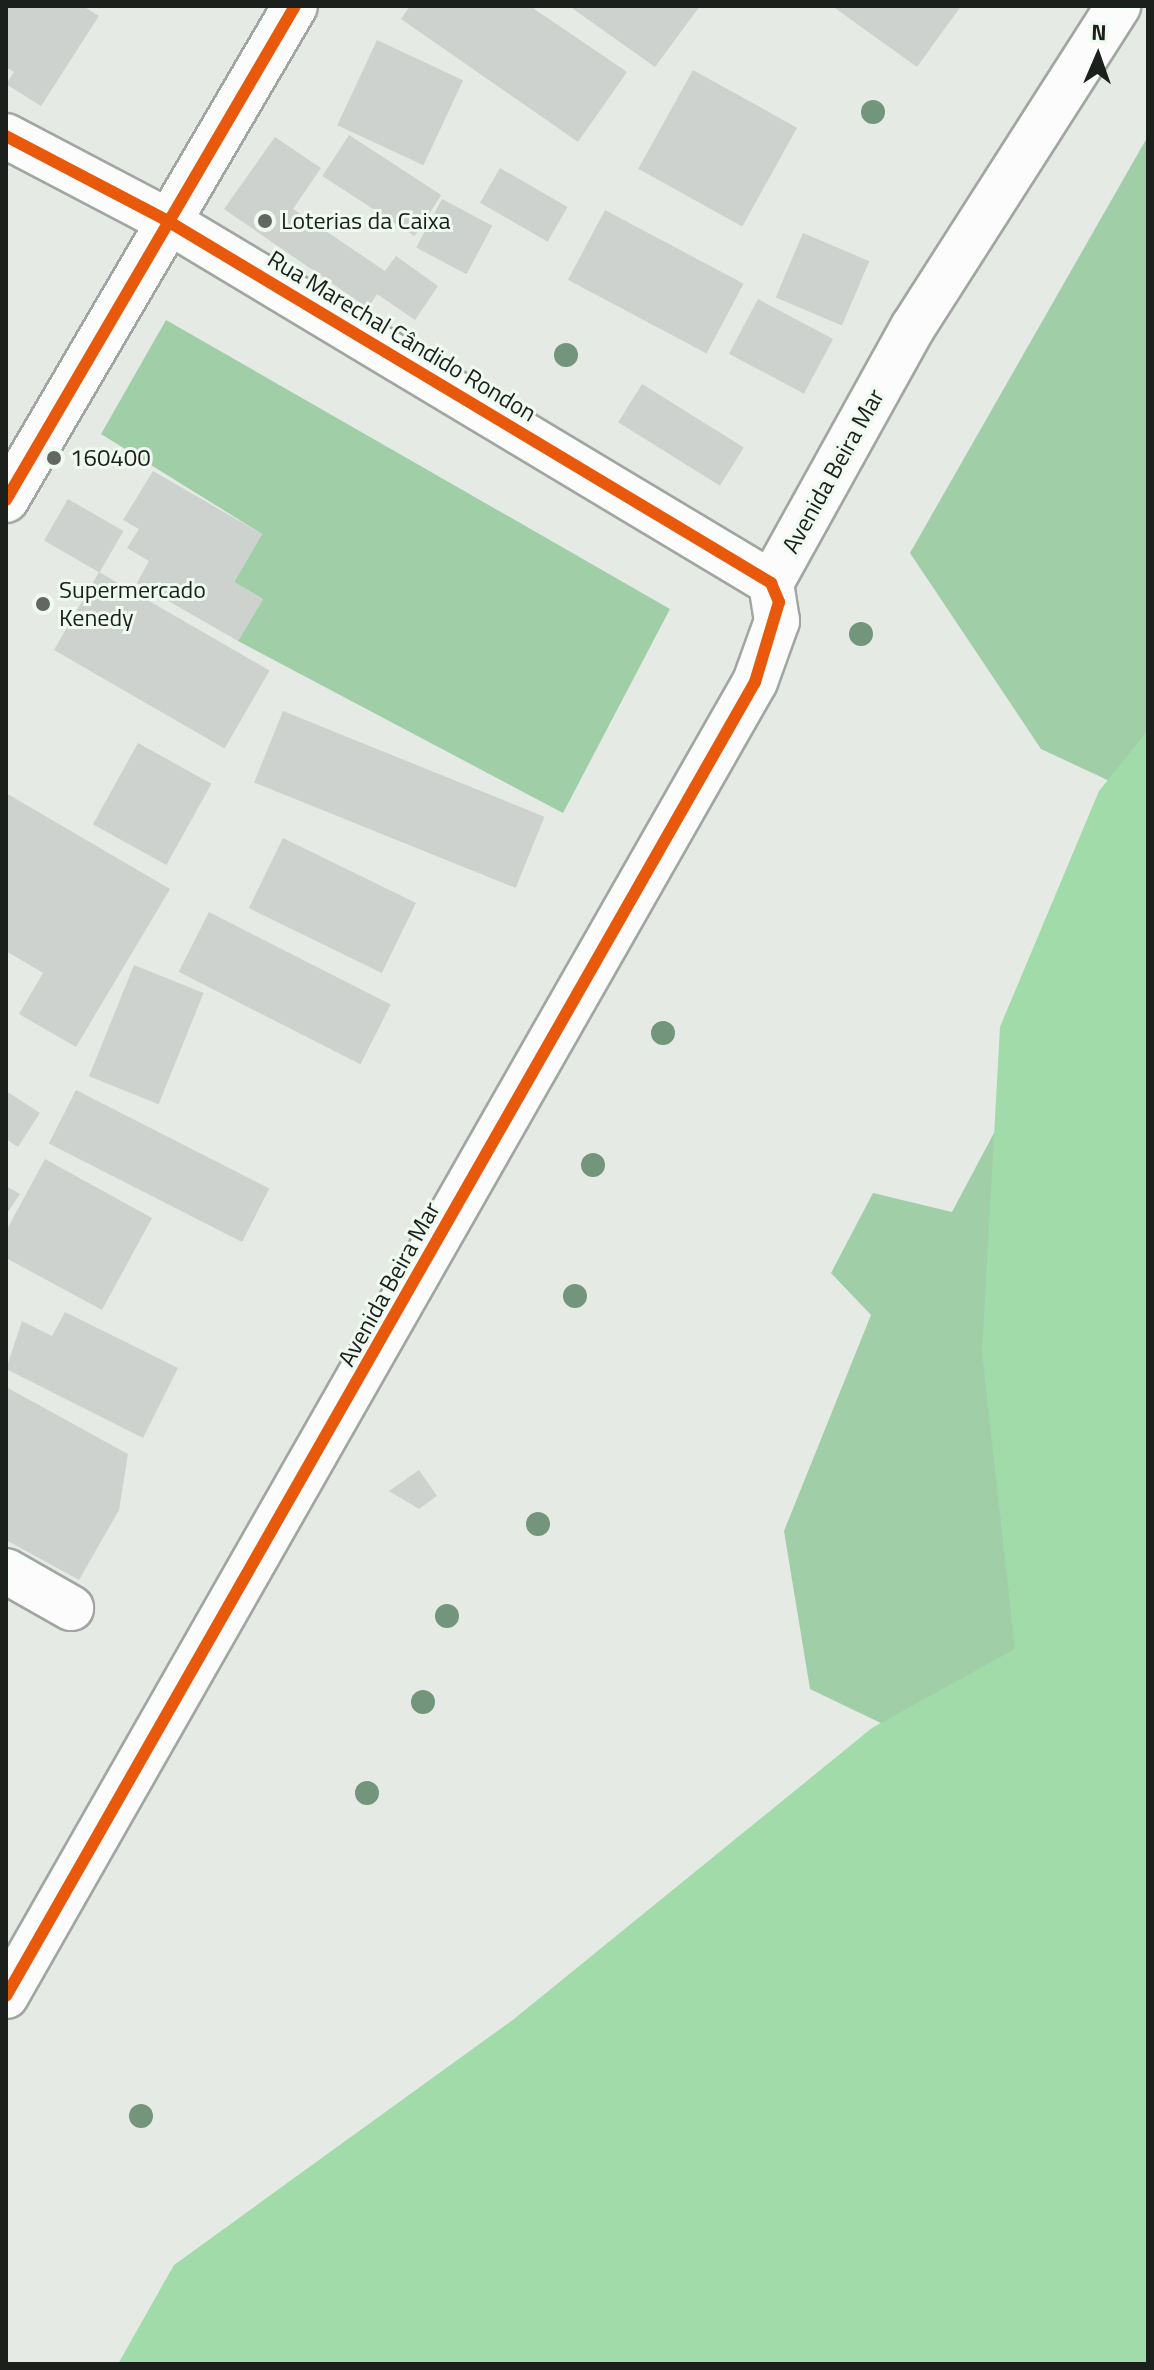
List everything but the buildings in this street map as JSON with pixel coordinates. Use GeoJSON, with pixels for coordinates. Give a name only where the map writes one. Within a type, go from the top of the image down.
{"type":"FeatureCollection","features":[{"type":"Feature","properties":{"kind":"street"},"geometry":{"type":"LineString","coordinates":[[6,500],[166,220],[295,6]]}},
{"type":"Feature","properties":{"kind":"street","name":"Avenida Beira Mar"},"geometry":{"type":"LineString","coordinates":[[6,1996],[755,682],[777,621],[771,583],[913,327],[1118,6]]}},
{"type":"Feature","properties":{"kind":"street","name":"Rua Marechal Cândido Rondon"},"geometry":{"type":"LineString","coordinates":[[6,136],[166,220],[771,583]]}},
{"type":"Feature","properties":{"kind":"street"},"geometry":{"type":"LineString","coordinates":[[6,1571],[71,1608]]}},
{"type":"Feature","properties":{"kind":"shaded area"},"geometry":{"type":"Polygon","coordinates":[[[1148,136],[1148,799],[1041,749],[910,553],[1148,136]]]}},
{"type":"Feature","properties":{"kind":"shaded area"},"geometry":{"type":"Polygon","coordinates":[[[166,320],[670,609],[563,813],[238,641],[263,599],[234,582],[262,534],[101,434],[166,320]]]}},
{"type":"Feature","properties":{"kind":"shaded area"},"geometry":{"type":"Polygon","coordinates":[[[1148,730],[1148,2364],[118,2364],[174,2265],[514,2019],[872,1728],[1015,1649],[982,1353],[1000,1027],[1099,791],[1148,730]]]}},
{"type":"Feature","properties":{"kind":"shaded area"},"geometry":{"type":"Polygon","coordinates":[[[1054,1020],[1148,1620],[939,1751],[810,1689],[784,1531],[871,1315],[831,1273],[873,1193],[952,1212],[1054,1020]]]}},
{"type":"Feature","properties":{"kind":"cycle path"},"geometry":{"type":"LineString","coordinates":[[6,500],[295,6]]}},
{"type":"Feature","properties":{"kind":"cycle path"},"geometry":{"type":"LineString","coordinates":[[6,136],[166,220],[771,583],[779,602],[755,682],[6,1996]]}},
{"type":"Feature","properties":{"kind":"place","name":"Loterias da Caixa"},"geometry":{"type":"Point","coordinates":[265,221]}},
{"type":"Feature","properties":{"kind":"place","name":"160400"},"geometry":{"type":"Point","coordinates":[54,458]}},
{"type":"Feature","properties":{"kind":"place","name":"Supermercado Kenedy"},"geometry":{"type":"Point","coordinates":[43,604]}}]}
